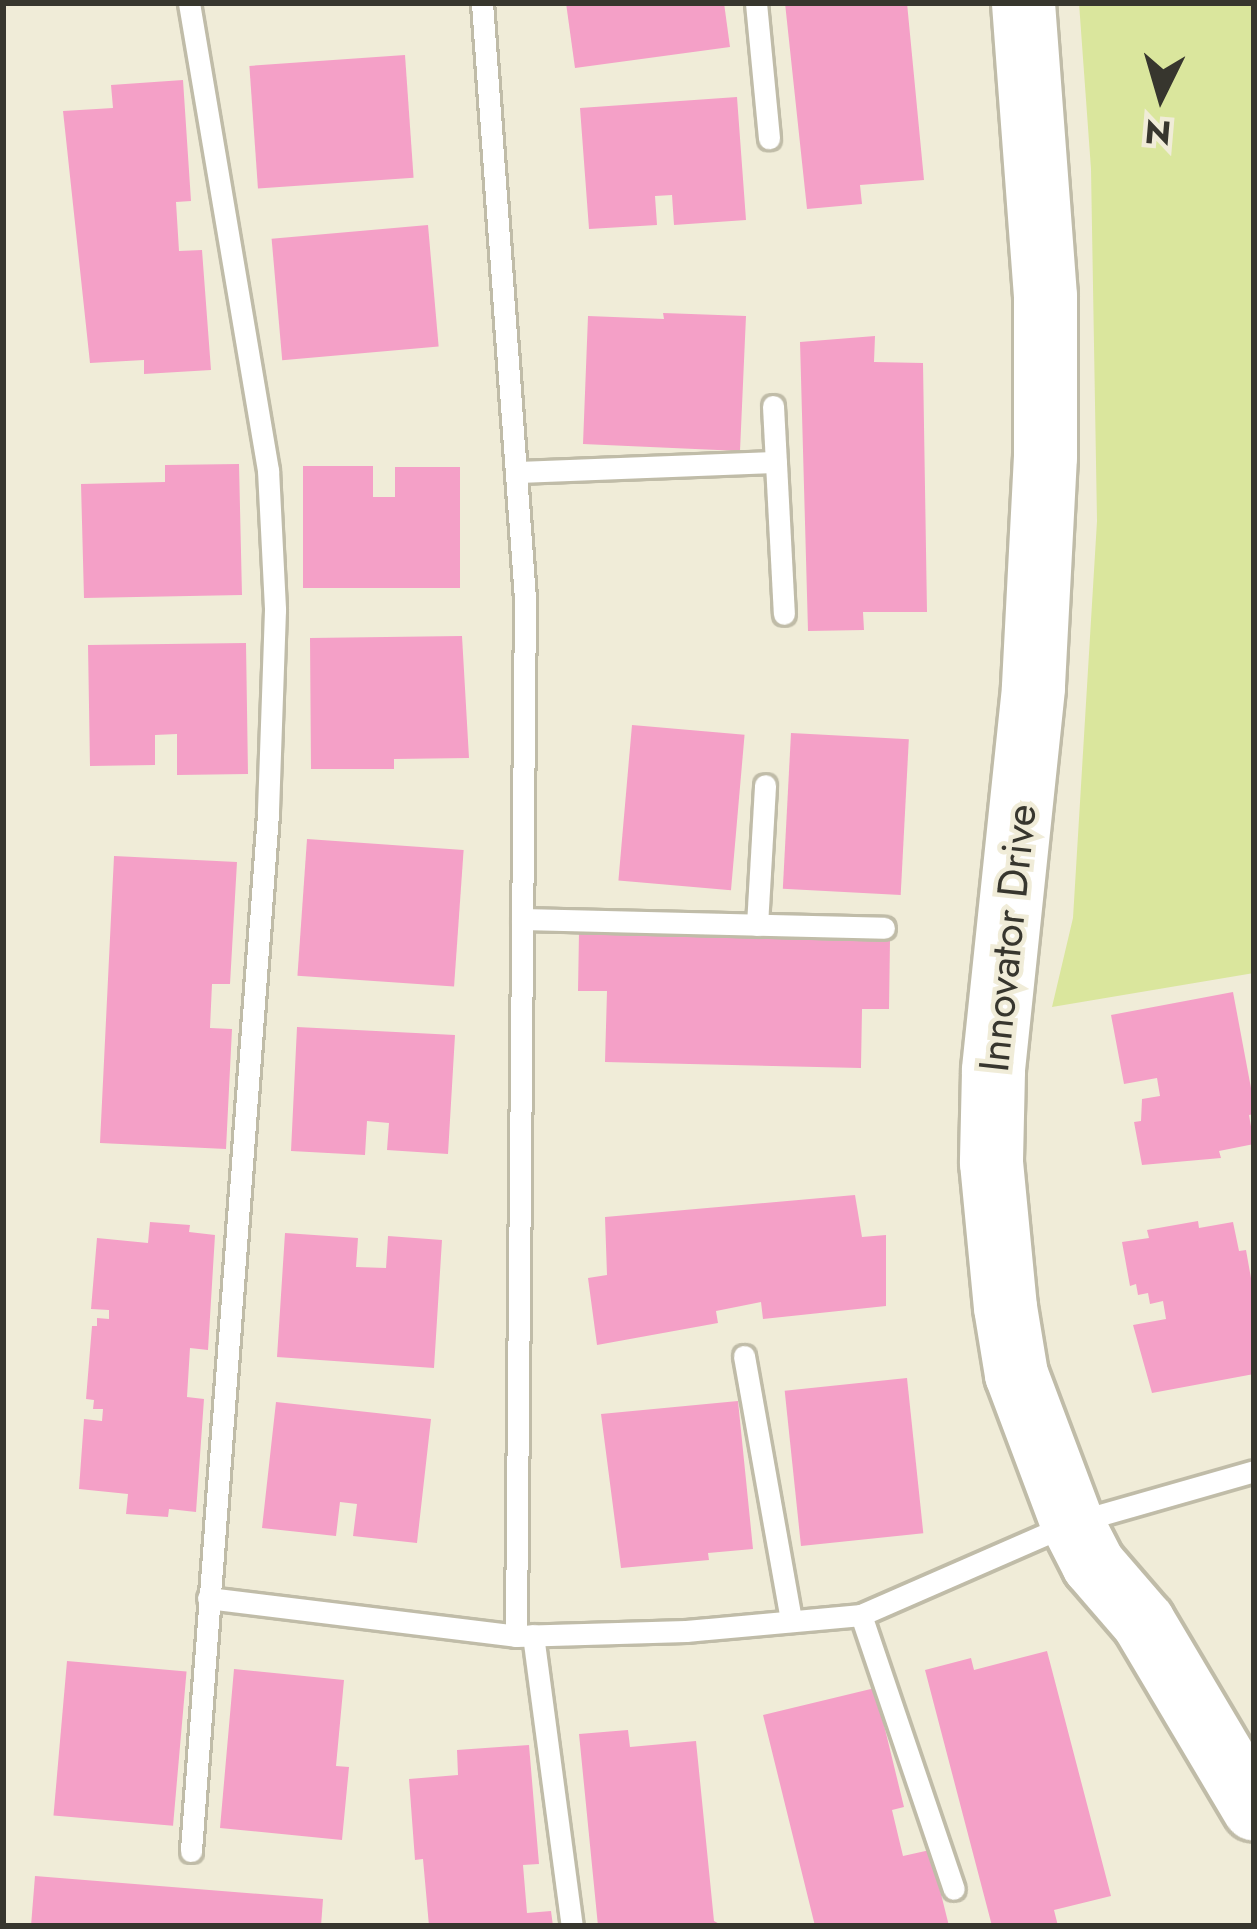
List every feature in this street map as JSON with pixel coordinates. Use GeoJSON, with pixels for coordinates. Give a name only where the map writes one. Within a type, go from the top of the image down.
{"type":"FeatureCollection","features":[{"type":"Feature","properties":{"kind":"street","name":"Innovator Drive"},"geometry":{"type":"LineString","coordinates":[[1023,3],[1045,296],[1045,457],[1033,688],[993,1071],[991,1162],[1016,1374],[1072,1523],[1093,1564],[1143,1622],[1254,1809]]}},
{"type":"Feature","properties":{"kind":"lane"},"geometry":{"type":"LineString","coordinates":[[482,3],[525,598],[524,1635],[572,1926]]}},
{"type":"Feature","properties":{"kind":"lane"},"geometry":{"type":"LineString","coordinates":[[756,3],[769,139]]}},
{"type":"Feature","properties":{"kind":"lane"},"geometry":{"type":"LineString","coordinates":[[191,1851],[268,814],[275,610],[268,470],[193,4]]}},
{"type":"Feature","properties":{"kind":"lane"},"geometry":{"type":"LineString","coordinates":[[773,406],[784,614]]}},
{"type":"Feature","properties":{"kind":"lane"},"geometry":{"type":"LineString","coordinates":[[516,472],[776,462]]}},
{"type":"Feature","properties":{"kind":"lane"},"geometry":{"type":"LineString","coordinates":[[757,926],[765,785]]}},
{"type":"Feature","properties":{"kind":"lane"},"geometry":{"type":"LineString","coordinates":[[522,919],[884,928]]}},
{"type":"Feature","properties":{"kind":"lane"},"geometry":{"type":"LineString","coordinates":[[744,1356],[791,1621]]}},
{"type":"Feature","properties":{"kind":"lane"},"geometry":{"type":"LineString","coordinates":[[208,1598],[524,1635],[861,1615],[1072,1523],[1254,1471]]}},
{"type":"Feature","properties":{"kind":"lane"},"geometry":{"type":"LineString","coordinates":[[861,1615],[954,1889]]}},
{"type":"Feature","properties":{"kind":"green space"},"geometry":{"type":"Polygon","coordinates":[[[1079,3],[1254,3],[1254,973],[1052,1007],[1073,918],[1097,521],[1091,169],[1079,3]]]}},
{"type":"Feature","properties":{"kind":"building"},"geometry":{"type":"Polygon","coordinates":[[[566,3],[724,3],[730,47],[575,68],[566,3]]]}},
{"type":"Feature","properties":{"kind":"building"},"geometry":{"type":"Polygon","coordinates":[[[785,3],[907,3],[924,180],[860,185],[862,204],[807,209],[785,3]]]}},
{"type":"Feature","properties":{"kind":"building"},"geometry":{"type":"Polygon","coordinates":[[[405,55],[414,178],[258,189],[249,66],[405,55]]]}},
{"type":"Feature","properties":{"kind":"building"},"geometry":{"type":"Polygon","coordinates":[[[183,80],[191,201],[176,202],[179,251],[202,250],[211,370],[144,374],[144,360],[90,363],[63,111],[113,108],[111,85],[183,80]]]}},
{"type":"Feature","properties":{"kind":"building"},"geometry":{"type":"Polygon","coordinates":[[[737,97],[746,220],[674,225],[672,195],[655,196],[657,225],[589,229],[580,108],[737,97]]]}},
{"type":"Feature","properties":{"kind":"building"},"geometry":{"type":"Polygon","coordinates":[[[428,225],[439,347],[282,360],[272,239],[428,225]]]}},
{"type":"Feature","properties":{"kind":"building"},"geometry":{"type":"Polygon","coordinates":[[[663,313],[746,316],[740,451],[583,444],[588,316],[664,319],[663,313]]]}},
{"type":"Feature","properties":{"kind":"building"},"geometry":{"type":"Polygon","coordinates":[[[875,336],[874,362],[923,363],[927,612],[863,612],[864,630],[808,631],[800,342],[875,336]]]}},
{"type":"Feature","properties":{"kind":"building"},"geometry":{"type":"Polygon","coordinates":[[[239,464],[242,595],[84,598],[81,484],[165,482],[165,465],[239,464]]]}},
{"type":"Feature","properties":{"kind":"building"},"geometry":{"type":"Polygon","coordinates":[[[303,466],[373,466],[373,497],[395,497],[395,467],[460,467],[460,588],[303,588],[303,466]]]}},
{"type":"Feature","properties":{"kind":"building"},"geometry":{"type":"Polygon","coordinates":[[[462,636],[469,758],[394,759],[394,769],[311,769],[310,638],[462,636]]]}},
{"type":"Feature","properties":{"kind":"building"},"geometry":{"type":"Polygon","coordinates":[[[246,643],[248,774],[177,775],[177,734],[155,735],[155,765],[90,766],[88,645],[246,643]]]}},
{"type":"Feature","properties":{"kind":"building"},"geometry":{"type":"Polygon","coordinates":[[[632,725],[745,735],[731,890],[618,880],[632,725]]]}},
{"type":"Feature","properties":{"kind":"building"},"geometry":{"type":"Polygon","coordinates":[[[791,733],[909,739],[901,895],[783,889],[791,733]]]}},
{"type":"Feature","properties":{"kind":"building"},"geometry":{"type":"Polygon","coordinates":[[[307,839],[464,850],[454,987],[297,976],[307,839]]]}},
{"type":"Feature","properties":{"kind":"building"},"geometry":{"type":"Polygon","coordinates":[[[114,856],[237,862],[230,984],[212,984],[210,1028],[232,1029],[226,1149],[100,1143],[114,856]]]}},
{"type":"Feature","properties":{"kind":"building"},"geometry":{"type":"Polygon","coordinates":[[[579,932],[890,940],[889,1009],[862,1009],[861,1068],[605,1062],[607,991],[578,991],[579,932]]]}},
{"type":"Feature","properties":{"kind":"building"},"geometry":{"type":"Polygon","coordinates":[[[1233,992],[1254,1104],[1254,1114],[1249,1115],[1254,1144],[1219,1151],[1221,1158],[1142,1165],[1134,1122],[1141,1121],[1142,1099],[1160,1096],[1157,1078],[1124,1084],[1111,1015],[1233,992]]]}},
{"type":"Feature","properties":{"kind":"building"},"geometry":{"type":"Polygon","coordinates":[[[297,1027],[455,1035],[448,1154],[387,1150],[389,1123],[367,1121],[365,1155],[291,1151],[297,1027]]]}},
{"type":"Feature","properties":{"kind":"building"},"geometry":{"type":"Polygon","coordinates":[[[855,1195],[862,1237],[886,1235],[886,1306],[763,1319],[761,1302],[716,1311],[718,1323],[597,1345],[588,1278],[607,1275],[605,1217],[855,1195]]]}},
{"type":"Feature","properties":{"kind":"building"},"geometry":{"type":"Polygon","coordinates":[[[1198,1221],[1199,1228],[1233,1222],[1239,1251],[1246,1250],[1254,1295],[1254,1374],[1152,1393],[1133,1325],[1166,1319],[1163,1301],[1150,1304],[1148,1293],[1138,1295],[1136,1284],[1130,1286],[1122,1242],[1149,1238],[1147,1230],[1198,1221]]]}},
{"type":"Feature","properties":{"kind":"building"},"geometry":{"type":"Polygon","coordinates":[[[150,1222],[190,1225],[189,1232],[215,1235],[208,1350],[190,1348],[187,1397],[204,1399],[196,1512],[169,1509],[168,1517],[126,1514],[128,1494],[79,1489],[84,1419],[102,1421],[103,1409],[93,1409],[94,1400],[86,1399],[92,1326],[97,1326],[97,1318],[109,1319],[109,1310],[91,1309],[97,1238],[148,1243],[150,1222]]]}},
{"type":"Feature","properties":{"kind":"building"},"geometry":{"type":"Polygon","coordinates":[[[285,1233],[358,1238],[356,1267],[386,1268],[388,1236],[442,1240],[434,1368],[277,1357],[285,1233]]]}},
{"type":"Feature","properties":{"kind":"building"},"geometry":{"type":"Polygon","coordinates":[[[907,1378],[923,1533],[801,1546],[785,1391],[907,1378]]]}},
{"type":"Feature","properties":{"kind":"building"},"geometry":{"type":"Polygon","coordinates":[[[738,1401],[753,1549],[708,1553],[709,1560],[621,1568],[601,1414],[738,1401]]]}},
{"type":"Feature","properties":{"kind":"building"},"geometry":{"type":"Polygon","coordinates":[[[276,1402],[431,1419],[417,1543],[353,1536],[357,1504],[340,1502],[336,1536],[262,1528],[276,1402]]]}},
{"type":"Feature","properties":{"kind":"building"},"geometry":{"type":"Polygon","coordinates":[[[1047,1651],[1111,1896],[1054,1910],[1058,1926],[992,1926],[925,1670],[971,1658],[974,1670],[1047,1651]]]}},
{"type":"Feature","properties":{"kind":"building"},"geometry":{"type":"Polygon","coordinates":[[[67,1661],[187,1671],[173,1826],[53,1815],[67,1661]]]}},
{"type":"Feature","properties":{"kind":"building"},"geometry":{"type":"Polygon","coordinates":[[[234,1669],[344,1680],[336,1766],[349,1767],[342,1840],[220,1828],[234,1669]]]}},
{"type":"Feature","properties":{"kind":"building"},"geometry":{"type":"Polygon","coordinates":[[[875,1688],[904,1807],[892,1810],[903,1856],[930,1850],[949,1926],[815,1926],[763,1715],[875,1688]]]}},
{"type":"Feature","properties":{"kind":"building"},"geometry":{"type":"Polygon","coordinates":[[[628,1730],[630,1747],[696,1741],[714,1921],[723,1926],[598,1926],[579,1734],[628,1730]]]}},
{"type":"Feature","properties":{"kind":"building"},"geometry":{"type":"Polygon","coordinates":[[[529,1745],[539,1864],[523,1865],[527,1913],[551,1911],[553,1926],[429,1926],[423,1859],[415,1860],[409,1779],[458,1775],[457,1750],[529,1745]]]}},
{"type":"Feature","properties":{"kind":"building"},"geometry":{"type":"Polygon","coordinates":[[[35,1876],[323,1899],[321,1926],[31,1926],[35,1876]]]}}]}
